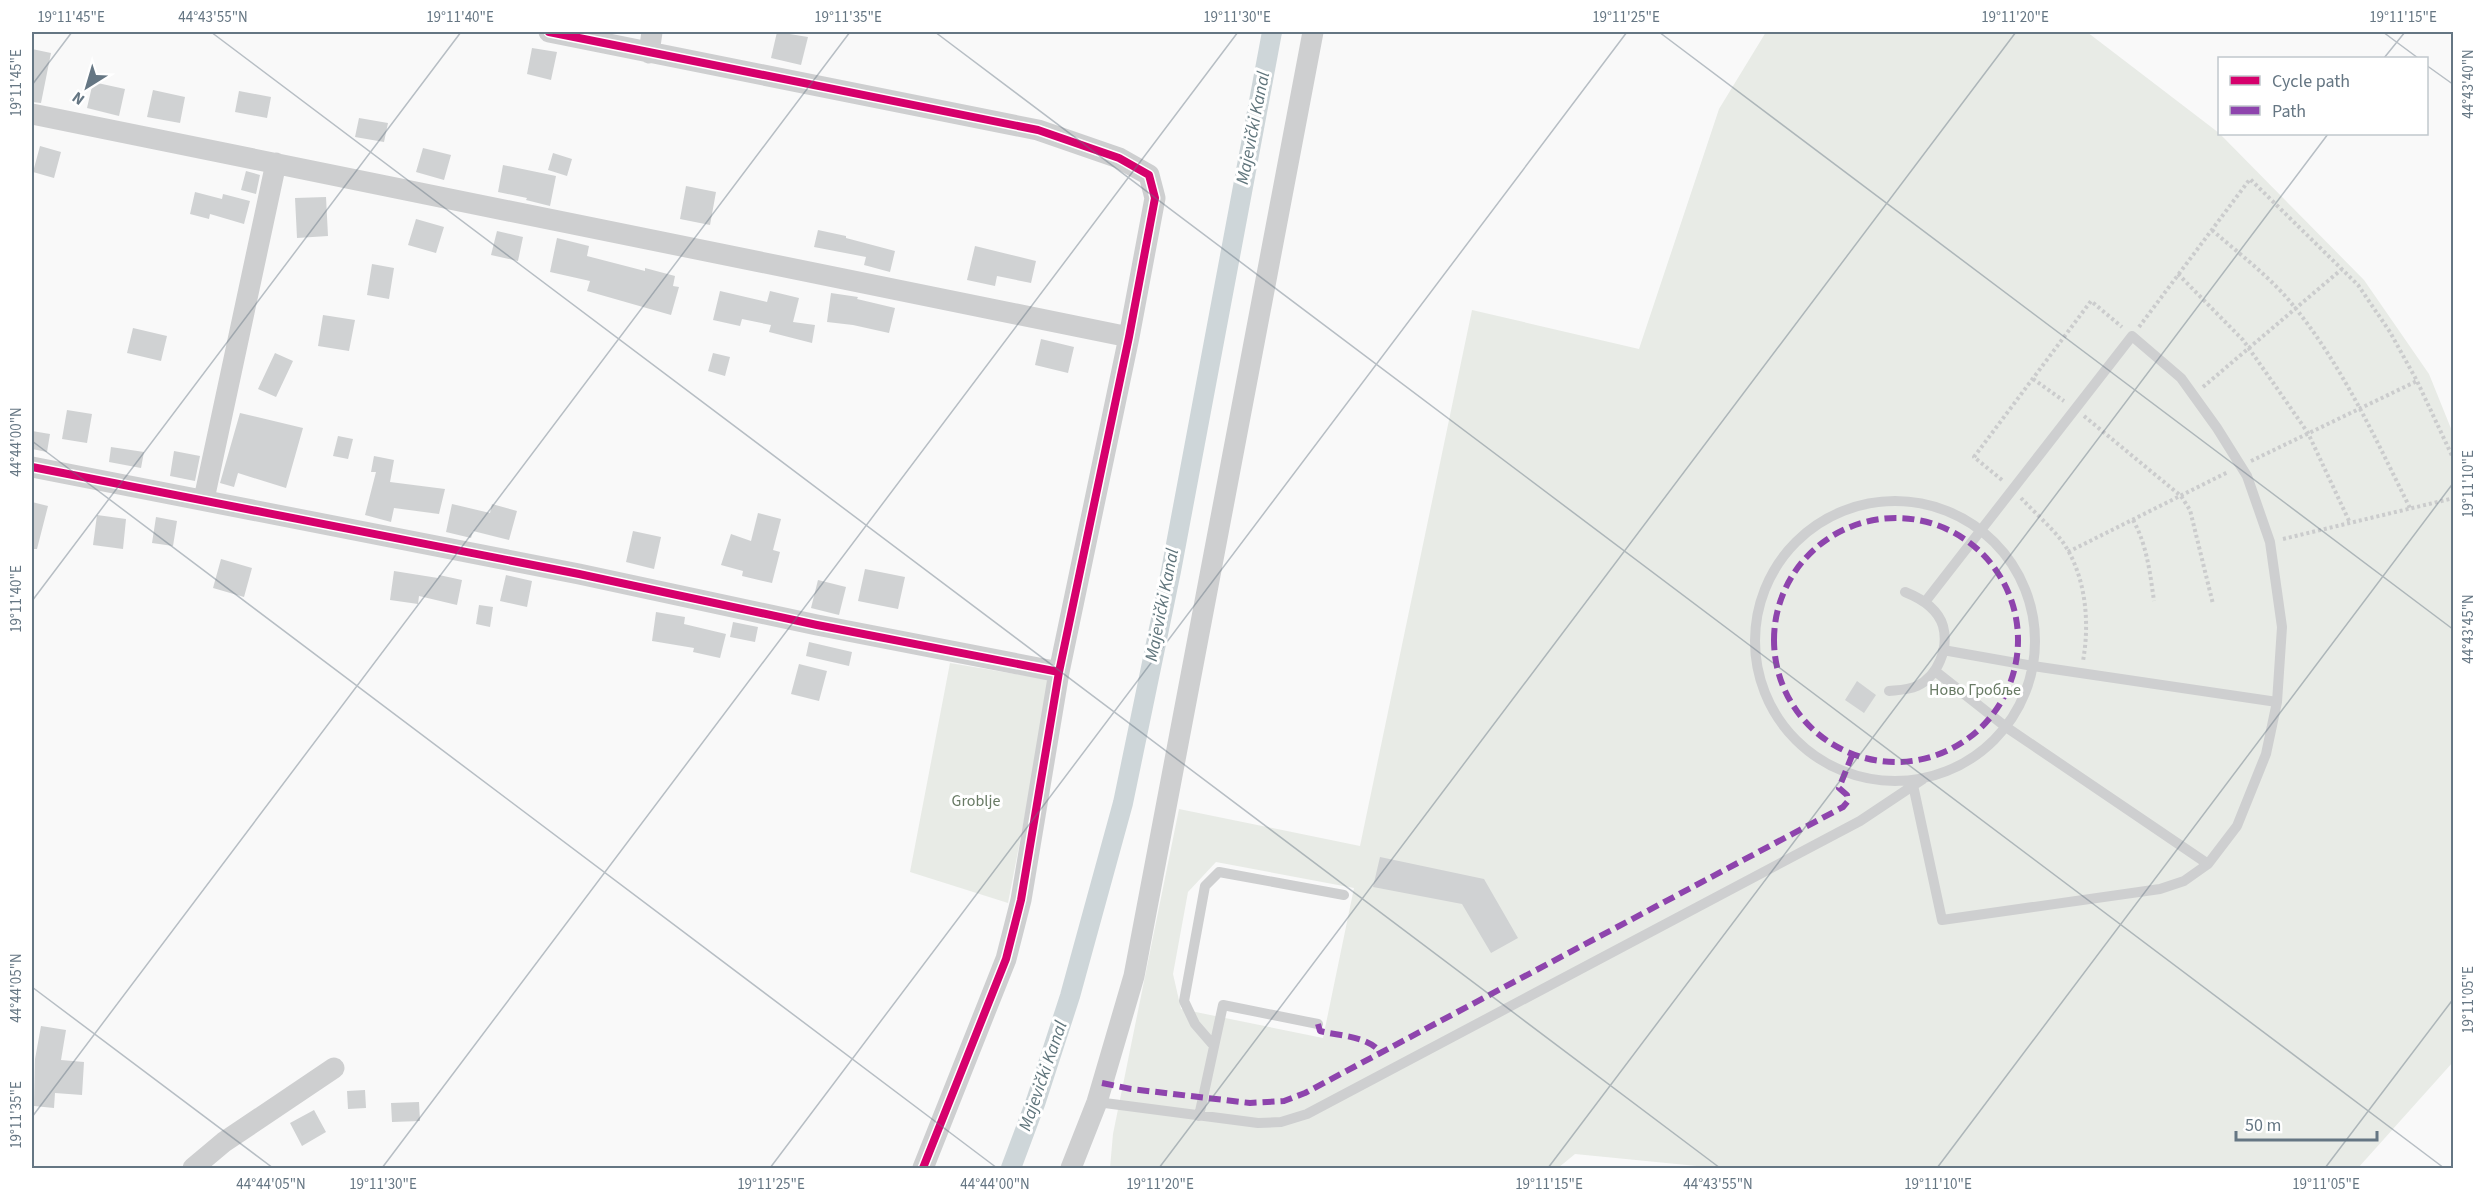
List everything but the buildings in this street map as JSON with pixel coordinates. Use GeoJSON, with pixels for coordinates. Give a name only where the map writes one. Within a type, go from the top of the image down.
{"type":"FeatureCollection","features":[{"type":"Feature","properties":{"kind":"street"},"geometry":{"type":"LineString","coordinates":[[549,32],[1038,130],[1119,158],[1149,175],[1155,198],[1129,337],[1059,672],[1021,900],[1006,959],[923,1168]]}},
{"type":"Feature","properties":{"kind":"street"},"geometry":{"type":"LineString","coordinates":[[649,52],[652,32]]}},
{"type":"Feature","properties":{"kind":"street"},"geometry":{"type":"LineString","coordinates":[[1071,1168],[1097,1102],[1134,976],[1313,32]]}},
{"type":"Feature","properties":{"kind":"street"},"geometry":{"type":"LineString","coordinates":[[32,114],[1129,337]]}},
{"type":"Feature","properties":{"kind":"street"},"geometry":{"type":"LineString","coordinates":[[204,500],[276,163]]}},
{"type":"Feature","properties":{"kind":"street"},"geometry":{"type":"LineString","coordinates":[[32,467],[579,574],[817,625],[1059,672]]}},
{"type":"Feature","properties":{"kind":"street"},"geometry":{"type":"LineString","coordinates":[[193,1168],[224,1142],[334,1068]]}},
{"type":"Feature","properties":{"kind":"lane"},"geometry":{"type":"LineString","coordinates":[[1913,786],[1942,920],[2160,890],[2184,881],[2208,864],[2237,826],[2266,754],[2277,702],[2282,627],[2270,542],[2247,476],[2181,378],[2132,336],[1925,602]]}},
{"type":"Feature","properties":{"kind":"lane"},"geometry":{"type":"LineString","coordinates":[[1097,1102],[1258,1123],[1281,1122],[1307,1114],[1860,821],[1923,779],[1961,765],[1978,755],[2006,727],[2028,687],[2033,666],[2035,633],[2027,594],[2008,558],[1980,530],[1945,510],[1916,503],[1886,501],[1846,509],[1811,528],[1783,556],[1772,572],[1757,610],[1754,630],[1757,670],[1770,707],[1794,739],[1826,764],[1854,776],[1883,781],[1923,779]]}},
{"type":"Feature","properties":{"kind":"lane"},"geometry":{"type":"LineString","coordinates":[[1889,691],[1906,690],[1918,686],[1935,671],[1943,650],[1942,624],[1925,602],[1905,592]]}},
{"type":"Feature","properties":{"kind":"lane"},"geometry":{"type":"LineString","coordinates":[[1943,650],[2033,666],[2277,702]]}},
{"type":"Feature","properties":{"kind":"lane"},"geometry":{"type":"LineString","coordinates":[[1935,671],[2006,727],[2208,864]]}},
{"type":"Feature","properties":{"kind":"lane"},"geometry":{"type":"LineString","coordinates":[[1214,1046],[1195,1024],[1184,1000],[1205,886],[1218,872],[1344,894]]}},
{"type":"Feature","properties":{"kind":"lane"},"geometry":{"type":"LineString","coordinates":[[1199,1116],[1223,1005],[1318,1024]]}},
{"type":"Feature","properties":{"kind":"path"},"geometry":{"type":"LineString","coordinates":[[2081,673],[2086,643],[2086,618],[2079,575],[2062,541],[2012,488],[1974,457],[2091,301],[2132,336],[2250,179],[2358,285],[2390,332],[2417,381],[2454,460]]}},
{"type":"Feature","properties":{"kind":"path"},"geometry":{"type":"LineString","coordinates":[[2212,230],[2286,297],[2319,342],[2360,408],[2410,508]]}},
{"type":"Feature","properties":{"kind":"path"},"geometry":{"type":"LineString","coordinates":[[2193,395],[2342,269]]}},
{"type":"Feature","properties":{"kind":"path"},"geometry":{"type":"LineString","coordinates":[[2178,274],[2248,348],[2308,433],[2350,523]]}},
{"type":"Feature","properties":{"kind":"path"},"geometry":{"type":"LineString","coordinates":[[2033,379],[2074,408],[2181,496],[2190,510],[2213,604]]}},
{"type":"Feature","properties":{"kind":"path"},"geometry":{"type":"LineString","coordinates":[[2270,542],[2454,498]]}},
{"type":"Feature","properties":{"kind":"path"},"geometry":{"type":"LineString","coordinates":[[2133,520],[2140,532],[2147,558],[2154,601]]}},
{"type":"Feature","properties":{"kind":"green space","name":"Ново Гробље"},"geometry":{"type":"Polygon","coordinates":[[[1766,32],[2087,32],[2218,132],[2218,135],[2221,135],[2364,280],[2429,374],[2454,436],[2453,1062],[2358,1168],[1717,1168],[1575,1154],[1558,1168],[1110,1168],[1113,1134],[1179,809],[1360,846],[1472,310],[1639,349],[1719,109],[1766,32]],[[1216,862],[1188,892],[1173,974],[1181,1009],[1323,1038],[1354,888],[1216,862]]]}},
{"type":"Feature","properties":{"kind":"green space","name":"Groblje"},"geometry":{"type":"Polygon","coordinates":[[[950,663],[1051,680],[1008,903],[910,872],[950,663]]]}},
{"type":"Feature","properties":{"kind":"waterway","name":"Majevički Kanal"},"geometry":{"type":"LineString","coordinates":[[1011,1168],[1036,1101],[1070,996],[1123,803],[1171,571],[1272,32]]}},
{"type":"Feature","properties":{"kind":"marked path"},"geometry":{"type":"LineString","coordinates":[[1896,518],[1943,527],[1964,539],[1982,554],[1997,572],[2009,593],[2018,640],[2009,687],[1997,708],[1982,726],[1964,741],[1943,753],[1896,762],[1849,753],[1828,741],[1810,726],[1795,708],[1783,687],[1774,640],[1783,593],[1795,572],[1810,554],[1828,539],[1849,527],[1896,518]]}},
{"type":"Feature","properties":{"kind":"marked path"},"geometry":{"type":"LineString","coordinates":[[1102,1083],[1131,1089],[1250,1103],[1284,1101],[1305,1093],[1843,807],[1848,801],[1847,795],[1839,788],[1853,753]]}},
{"type":"Feature","properties":{"kind":"marked path"},"geometry":{"type":"LineString","coordinates":[[1318,1024],[1320,1031],[1353,1037],[1368,1043],[1380,1052]]}},
{"type":"Feature","properties":{"kind":"cycle path"},"geometry":{"type":"LineString","coordinates":[[549,32],[1038,130],[1119,158],[1149,175],[1155,198],[1129,337],[1059,672],[1021,900],[1006,959],[923,1168]]}},
{"type":"Feature","properties":{"kind":"cycle path"},"geometry":{"type":"LineString","coordinates":[[32,467],[579,574],[817,625],[1059,672]]}}]}
